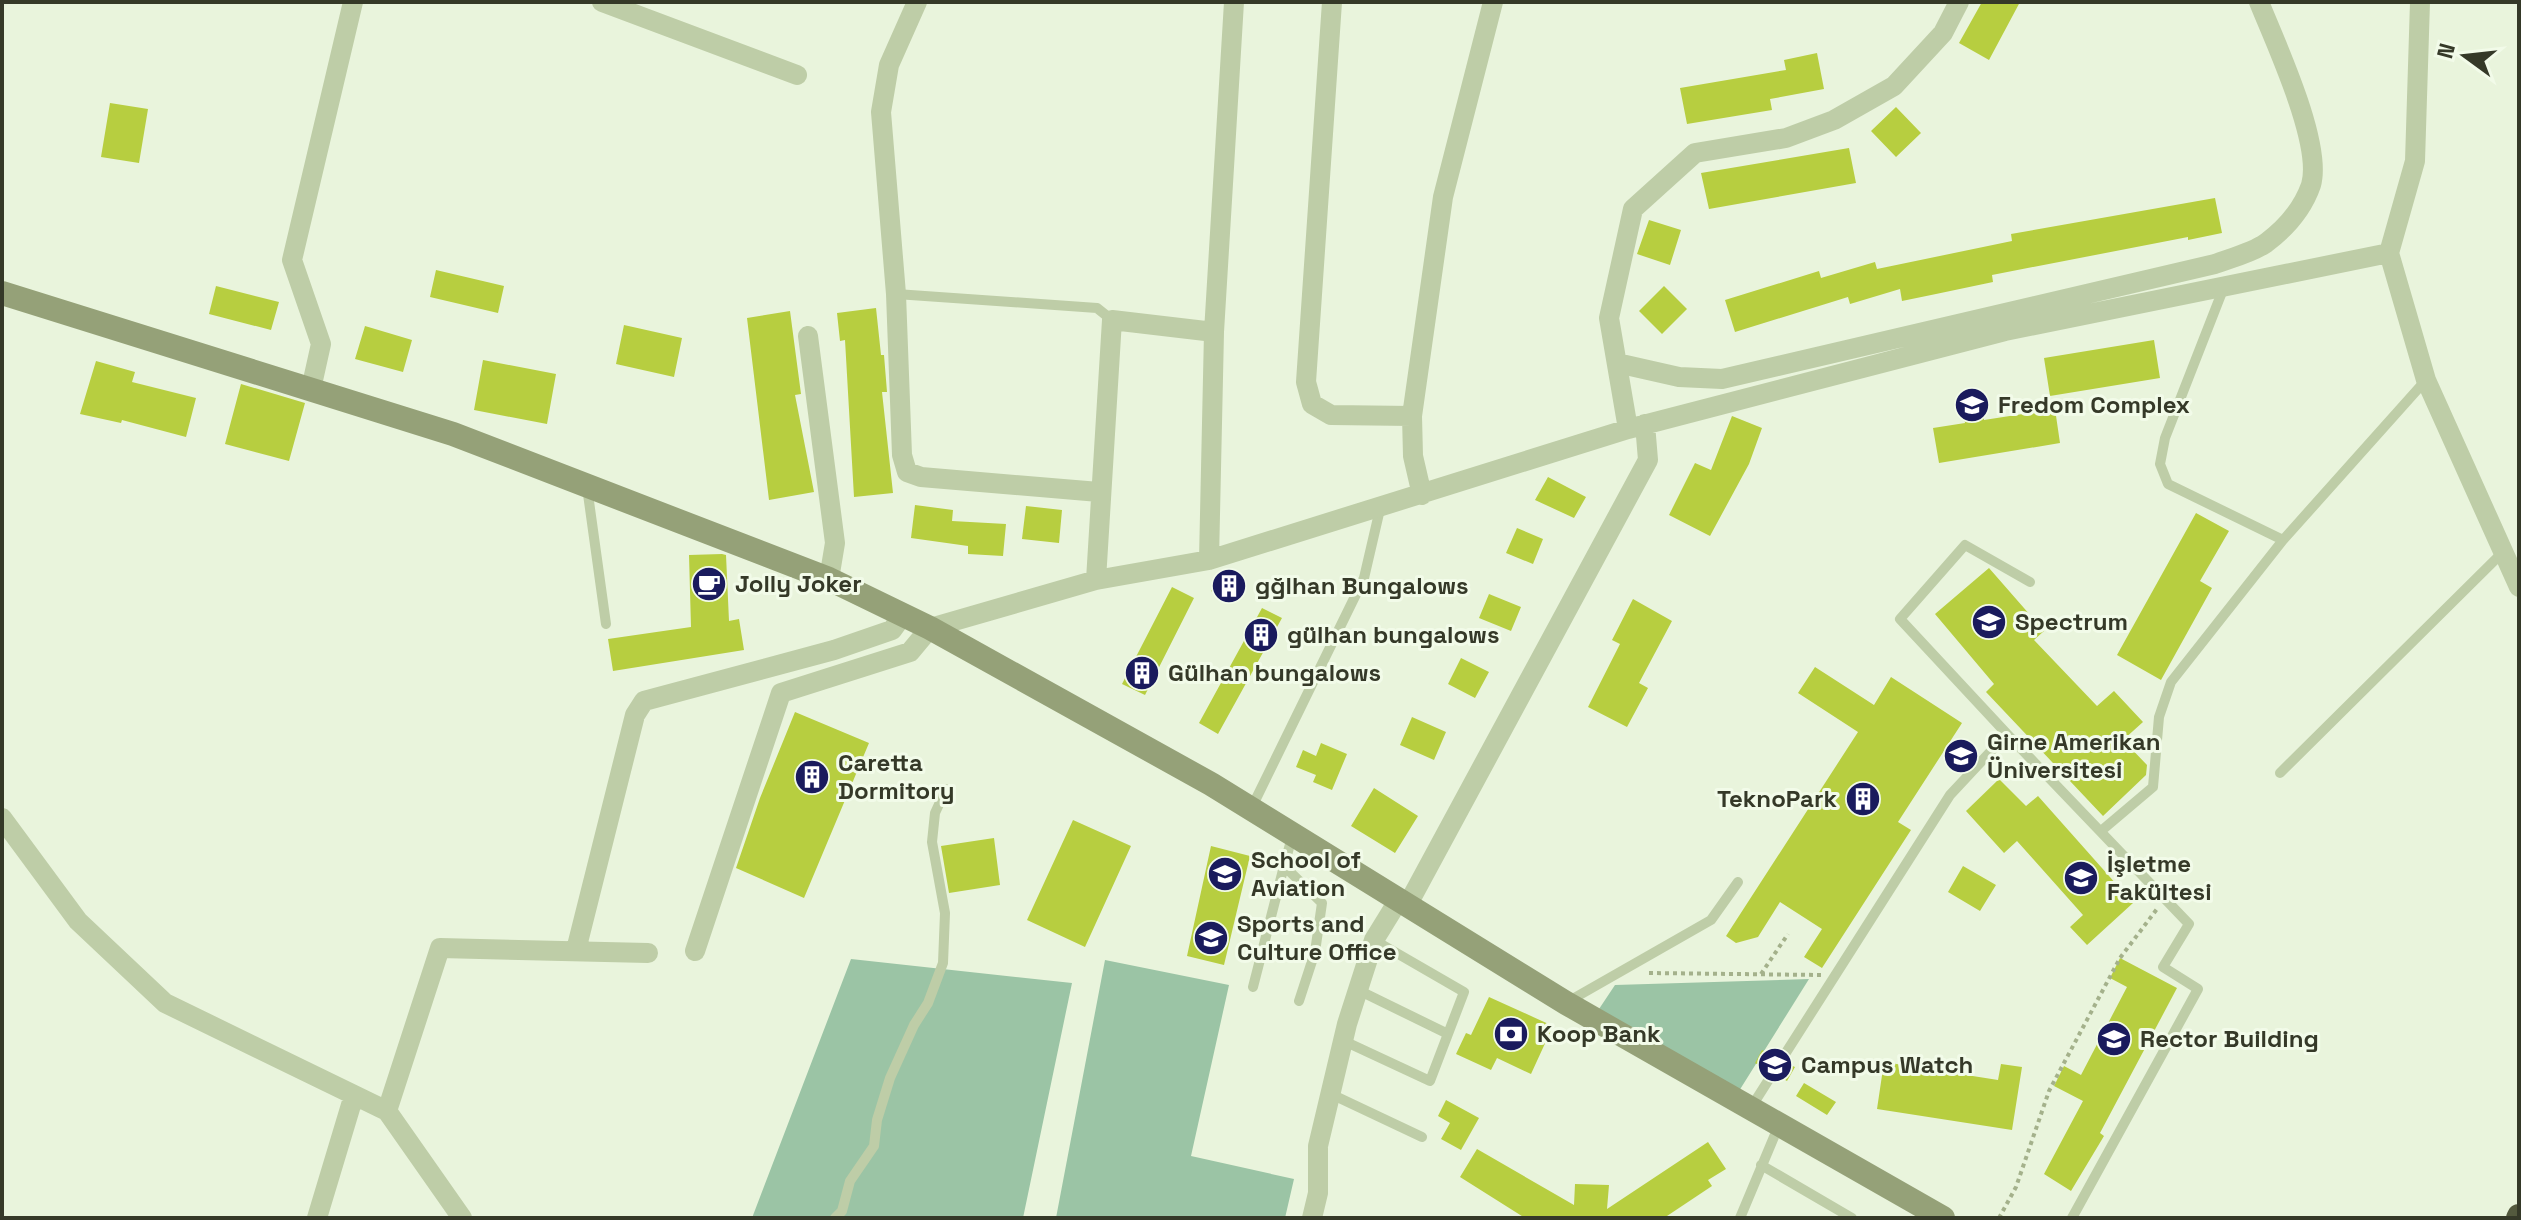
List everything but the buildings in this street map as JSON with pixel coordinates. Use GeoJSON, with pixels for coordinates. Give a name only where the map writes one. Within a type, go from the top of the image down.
{"type":"FeatureCollection","features":[{"type":"Feature","properties":{"kind":"street"},"geometry":{"type":"LineString","coordinates":[[311,389],[321,344],[292,260],[353,2]]}},
{"type":"Feature","properties":{"kind":"street"},"geometry":{"type":"LineString","coordinates":[[602,2],[797,75]]}},
{"type":"Feature","properties":{"kind":"street"},"geometry":{"type":"LineString","coordinates":[[917,2],[889,65],[881,112],[896,294],[902,455],[907,472],[921,477],[1099,492]]}},
{"type":"Feature","properties":{"kind":"street"},"geometry":{"type":"LineString","coordinates":[[1209,560],[1214,332],[1234,2]]}},
{"type":"Feature","properties":{"kind":"street"},"geometry":{"type":"LineString","coordinates":[[1332,2],[1306,382],[1312,404],[1331,415],[1412,416]]}},
{"type":"Feature","properties":{"kind":"street"},"geometry":{"type":"LineString","coordinates":[[1422,495],[1413,456],[1412,416],[1443,197],[1493,2]]}},
{"type":"Feature","properties":{"kind":"street"},"geometry":{"type":"LineString","coordinates":[[1312,1218],[1318,1193],[1318,1146],[1344,1041],[1374,940],[1403,904],[1648,460],[1617,363],[1609,318],[1633,209],[1695,153],[1786,138],[1834,120],[1894,86],[1943,33],[1959,2]]}},
{"type":"Feature","properties":{"kind":"street"},"geometry":{"type":"LineString","coordinates":[[1617,363],[1679,377],[1722,379],[2215,264],[2264,245],[2294,218],[2312,183],[2310,149],[2297,99],[2259,2]]}},
{"type":"Feature","properties":{"kind":"street"},"geometry":{"type":"LineString","coordinates":[[2420,2],[2415,161],[2389,253],[2426,380],[2519,587]]}},
{"type":"Feature","properties":{"kind":"street"},"geometry":{"type":"LineString","coordinates":[[695,951],[781,693],[910,652],[930,628],[1096,580],[1209,560],[1636,427],[2005,331],[2389,253]]}},
{"type":"Feature","properties":{"kind":"street"},"geometry":{"type":"LineString","coordinates":[[2,293],[453,434],[829,579],[930,628],[1251,809],[1566,1003],[1752,1106],[1779,1125],[1943,1218]]}},
{"type":"Feature","properties":{"kind":"street"},"geometry":{"type":"LineString","coordinates":[[1096,580],[1099,492],[1112,320],[1214,332]]}},
{"type":"Feature","properties":{"kind":"street"},"geometry":{"type":"LineString","coordinates":[[808,336],[835,543],[829,579]]}},
{"type":"Feature","properties":{"kind":"street"},"geometry":{"type":"LineString","coordinates":[[576,950],[635,715],[644,701],[834,650],[892,630],[903,615]]}},
{"type":"Feature","properties":{"kind":"street"},"geometry":{"type":"LineString","coordinates":[[2,818],[78,921],[165,1003],[387,1111],[462,1218]]}},
{"type":"Feature","properties":{"kind":"street"},"geometry":{"type":"LineString","coordinates":[[387,1111],[440,948],[648,953]]}},
{"type":"Feature","properties":{"kind":"street"},"geometry":{"type":"LineString","coordinates":[[317,1218],[354,1095]]}},
{"type":"Feature","properties":{"kind":"lane"},"geometry":{"type":"LineString","coordinates":[[2224,287],[2165,438],[2160,464],[2168,484],[2283,540]]}},
{"type":"Feature","properties":{"kind":"lane"},"geometry":{"type":"LineString","coordinates":[[896,294],[1097,308],[1112,320]]}},
{"type":"Feature","properties":{"kind":"lane"},"geometry":{"type":"LineString","coordinates":[[2101,831],[2153,787],[2159,717],[2171,682],[2283,540],[2426,380]]}},
{"type":"Feature","properties":{"kind":"lane"},"geometry":{"type":"LineString","coordinates":[[586,485],[606,624]]}},
{"type":"Feature","properties":{"kind":"lane"},"geometry":{"type":"LineString","coordinates":[[1251,809],[1364,578],[1380,509]]}},
{"type":"Feature","properties":{"kind":"lane"},"geometry":{"type":"LineString","coordinates":[[2030,582],[1965,545],[1900,619],[2189,924],[2163,967],[2198,989],[2072,1218]]}},
{"type":"Feature","properties":{"kind":"lane"},"geometry":{"type":"LineString","coordinates":[[2280,773],[2503,552]]}},
{"type":"Feature","properties":{"kind":"lane"},"geometry":{"type":"LineString","coordinates":[[1752,1106],[1950,795],[2007,734]]}},
{"type":"Feature","properties":{"kind":"lane"},"geometry":{"type":"LineString","coordinates":[[835,1218],[842,1211],[850,1181],[874,1146],[877,1120],[890,1078],[914,1025],[928,1003],[943,963],[945,913],[932,842],[935,813],[946,789]]}},
{"type":"Feature","properties":{"kind":"lane"},"geometry":{"type":"LineString","coordinates":[[1253,987],[1293,835]]}},
{"type":"Feature","properties":{"kind":"lane"},"geometry":{"type":"LineString","coordinates":[[1284,866],[1322,903],[1315,952],[1299,1001]]}},
{"type":"Feature","properties":{"kind":"lane"},"geometry":{"type":"LineString","coordinates":[[1566,1003],[1711,920],[1738,882]]}},
{"type":"Feature","properties":{"kind":"lane"},"geometry":{"type":"LineString","coordinates":[[1344,1041],[1430,1081],[1464,992],[1374,940]]}},
{"type":"Feature","properties":{"kind":"lane"},"geometry":{"type":"LineString","coordinates":[[1358,990],[1446,1033]]}},
{"type":"Feature","properties":{"kind":"lane"},"geometry":{"type":"LineString","coordinates":[[1333,1095],[1422,1137]]}},
{"type":"Feature","properties":{"kind":"lane"},"geometry":{"type":"LineString","coordinates":[[1740,1218],[1779,1125]]}},
{"type":"Feature","properties":{"kind":"lane"},"geometry":{"type":"LineString","coordinates":[[1761,1165],[1852,1218]]}},
{"type":"Feature","properties":{"kind":"path"},"geometry":{"type":"LineString","coordinates":[[1999,1218],[2016,1187],[2049,1091],[2120,958],[2145,929],[2164,898]]}},
{"type":"Feature","properties":{"kind":"path"},"geometry":{"type":"LineString","coordinates":[[1761,974],[1788,934]]}},
{"type":"Feature","properties":{"kind":"path"},"geometry":{"type":"LineString","coordinates":[[1623,973],[1835,975]]}},
{"type":"Feature","properties":{"kind":"green space"},"geometry":{"type":"Polygon","coordinates":[[[851,959],[1072,983],[1023,1218],[752,1218],[851,959]]]}},
{"type":"Feature","properties":{"kind":"green space"},"geometry":{"type":"Polygon","coordinates":[[[1105,960],[1229,985],[1191,1156],[1294,1179],[1285,1218],[1056,1218],[1105,960]]]}},
{"type":"Feature","properties":{"kind":"green space"},"geometry":{"type":"Polygon","coordinates":[[[1809,979],[1739,1091],[1599,1009],[1615,985],[1809,979]]]}},
{"type":"Feature","properties":{"kind":"place","name":"Fredom Complex"},"geometry":{"type":"Point","coordinates":[1972,405]}},
{"type":"Feature","properties":{"kind":"place","name":"Jolly Joker"},"geometry":{"type":"Point","coordinates":[709,584]}},
{"type":"Feature","properties":{"kind":"place","name":"gğlhan Bungalows"},"geometry":{"type":"Point","coordinates":[1229,586]}},
{"type":"Feature","properties":{"kind":"place","name":"Spectrum"},"geometry":{"type":"Point","coordinates":[1989,622]}},
{"type":"Feature","properties":{"kind":"place","name":"gülhan bungalows"},"geometry":{"type":"Point","coordinates":[1261,635]}},
{"type":"Feature","properties":{"kind":"place","name":"Gülhan bungalows"},"geometry":{"type":"Point","coordinates":[1142,673]}},
{"type":"Feature","properties":{"kind":"place","name":"Girne Amerikan Üniversitesi"},"geometry":{"type":"Point","coordinates":[1961,756]}},
{"type":"Feature","properties":{"kind":"place","name":"Caretta Dormitory"},"geometry":{"type":"Point","coordinates":[812,777]}},
{"type":"Feature","properties":{"kind":"place","name":"TeknoPark"},"geometry":{"type":"Point","coordinates":[1863,799]}},
{"type":"Feature","properties":{"kind":"place","name":"School of Aviation"},"geometry":{"type":"Point","coordinates":[1225,874]}},
{"type":"Feature","properties":{"kind":"place","name":"İşletme Fakültesi"},"geometry":{"type":"Point","coordinates":[2081,878]}},
{"type":"Feature","properties":{"kind":"place","name":"Sports and Culture Office"},"geometry":{"type":"Point","coordinates":[1211,938]}},
{"type":"Feature","properties":{"kind":"place","name":"Koop Bank"},"geometry":{"type":"Point","coordinates":[1511,1034]}},
{"type":"Feature","properties":{"kind":"place","name":"Rector Building"},"geometry":{"type":"Point","coordinates":[2114,1039]}},
{"type":"Feature","properties":{"kind":"place","name":"Campus Watch"},"geometry":{"type":"Point","coordinates":[1775,1065]}}]}
